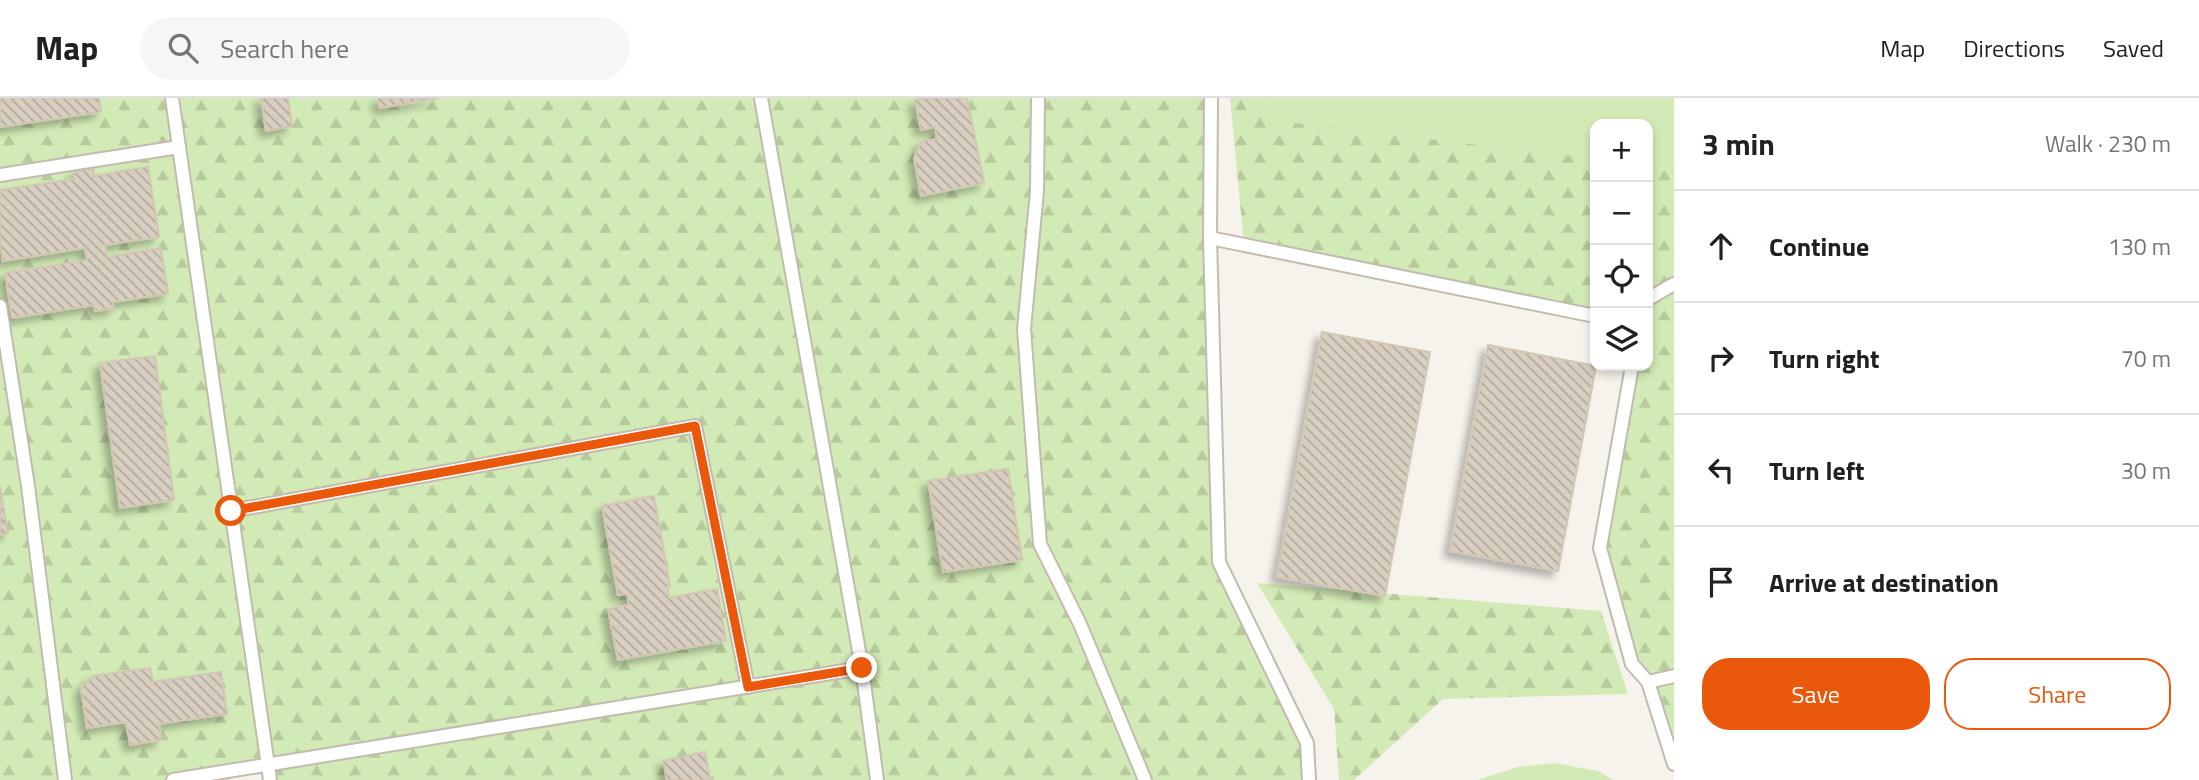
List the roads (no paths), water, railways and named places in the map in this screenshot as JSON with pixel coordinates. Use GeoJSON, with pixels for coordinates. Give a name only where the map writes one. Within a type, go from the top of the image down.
{"type":"FeatureCollection","features":[{"type":"Feature","properties":{"kind":"lane"},"geometry":{"type":"LineString","coordinates":[[172,98],[270,780]]}},
{"type":"Feature","properties":{"kind":"lane"},"geometry":{"type":"LineString","coordinates":[[761,98],[862,668],[877,780]]}},
{"type":"Feature","properties":{"kind":"lane"},"geometry":{"type":"LineString","coordinates":[[1038,98],[1037,191],[1024,328],[1040,544],[1080,624],[1145,780]]}},
{"type":"Feature","properties":{"kind":"lane"},"geometry":{"type":"LineString","coordinates":[[1211,98],[1210,238],[1219,562],[1307,743],[1309,780]]}},
{"type":"Feature","properties":{"kind":"lane"},"geometry":{"type":"LineString","coordinates":[[0,175],[179,147]]}},
{"type":"Feature","properties":{"kind":"lane"},"geometry":{"type":"LineString","coordinates":[[1210,238],[1590,315]]}},
{"type":"Feature","properties":{"kind":"lane"},"geometry":{"type":"LineString","coordinates":[[1653,296],[1674,284]]}},
{"type":"Feature","properties":{"kind":"lane"},"geometry":{"type":"LineString","coordinates":[[0,306],[28,486],[65,780]]}},
{"type":"Feature","properties":{"kind":"lane"},"geometry":{"type":"LineString","coordinates":[[1631,371],[1600,548],[1632,664],[1648,682],[1674,764]]}},
{"type":"Feature","properties":{"kind":"lane"},"geometry":{"type":"LineString","coordinates":[[231,511],[695,426],[748,687]]}},
{"type":"Feature","properties":{"kind":"lane"},"geometry":{"type":"LineString","coordinates":[[173,780],[862,668]]}},
{"type":"Feature","properties":{"kind":"lane"},"geometry":{"type":"LineString","coordinates":[[1648,682],[1674,676]]}}]}
